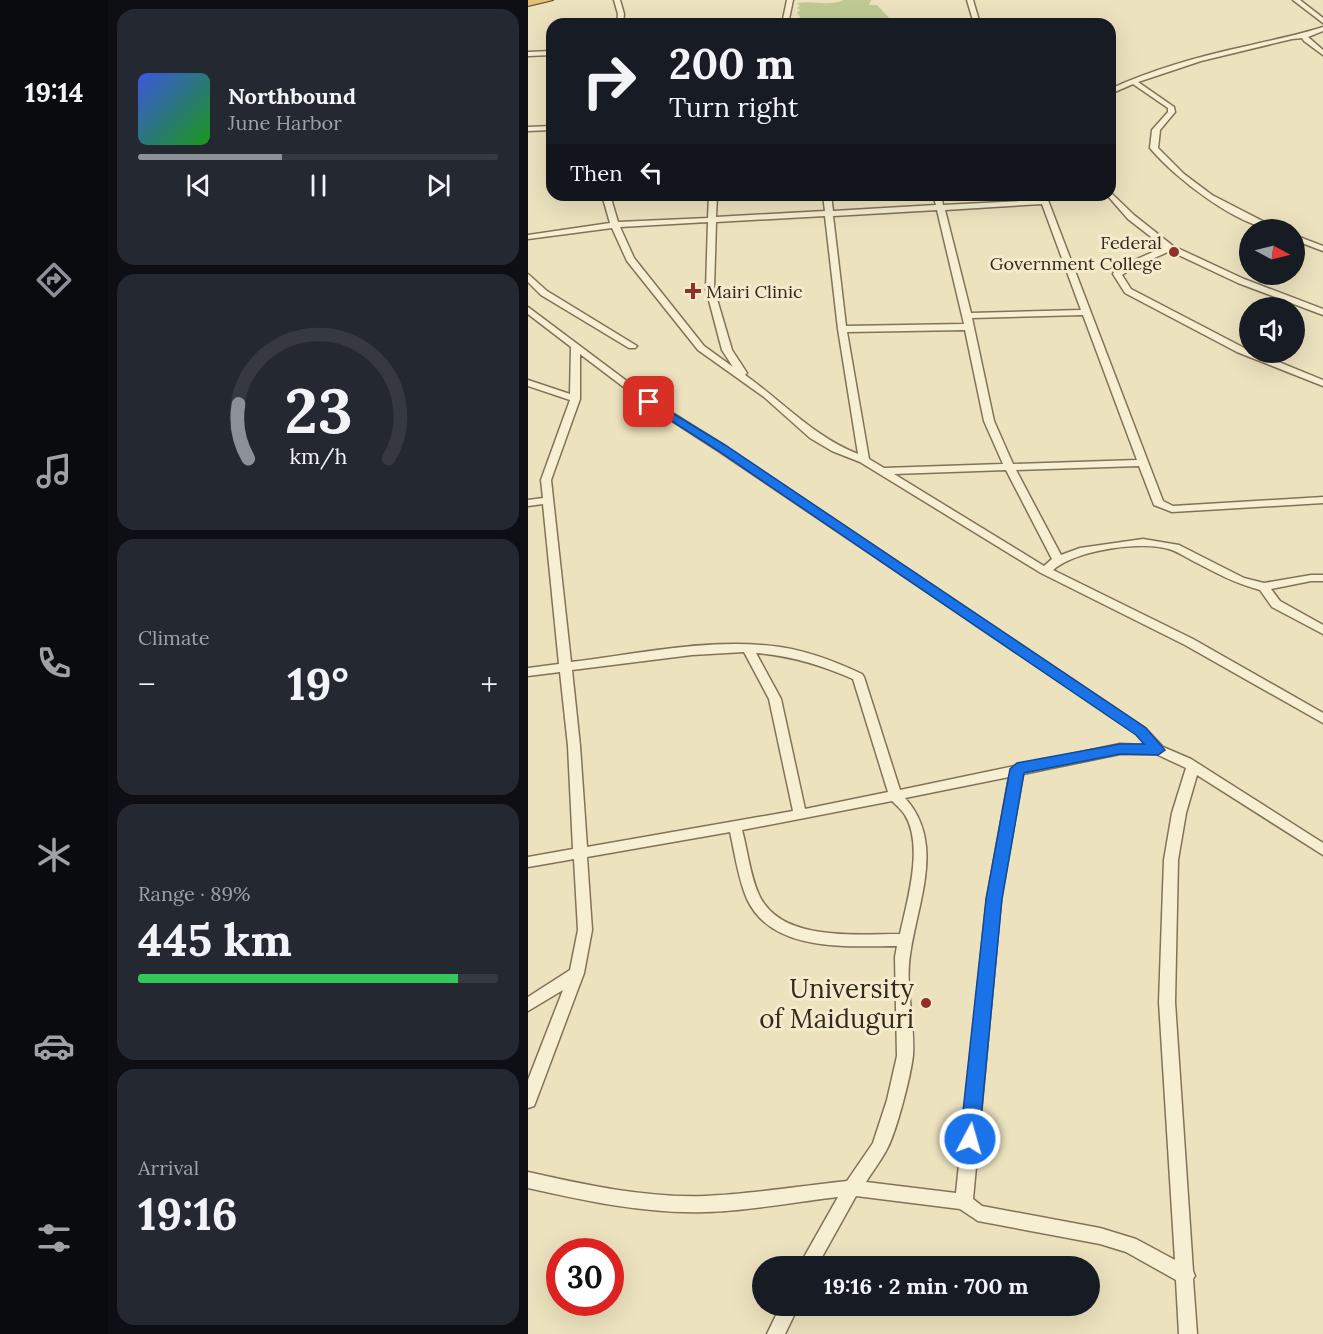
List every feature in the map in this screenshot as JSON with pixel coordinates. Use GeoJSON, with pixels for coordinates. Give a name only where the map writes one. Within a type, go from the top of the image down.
{"type":"FeatureCollection","features":[{"type":"Feature","properties":{"kind":"highway"},"geometry":{"type":"LineString","coordinates":[[528,3],[548,0]]}},
{"type":"Feature","properties":{"kind":"street"},"geometry":{"type":"LineString","coordinates":[[617,0],[621,18]]}},
{"type":"Feature","properties":{"kind":"street"},"geometry":{"type":"LineString","coordinates":[[786,18],[790,0]]}},
{"type":"Feature","properties":{"kind":"street"},"geometry":{"type":"LineString","coordinates":[[970,0],[975,18]]}},
{"type":"Feature","properties":{"kind":"street"},"geometry":{"type":"LineString","coordinates":[[1296,0],[1323,21]]}},
{"type":"Feature","properties":{"kind":"street"},"geometry":{"type":"LineString","coordinates":[[1116,89],[1184,63],[1292,37],[1305,36],[1323,29]]}},
{"type":"Feature","properties":{"kind":"street"},"geometry":{"type":"LineString","coordinates":[[1305,36],[1306,40],[1323,53]]}},
{"type":"Feature","properties":{"kind":"street"},"geometry":{"type":"LineString","coordinates":[[528,54],[546,53]]}},
{"type":"Feature","properties":{"kind":"street"},"geometry":{"type":"LineString","coordinates":[[1133,81],[1171,107],[1172,112],[1156,130],[1154,148],[1164,160],[1206,196],[1253,219]]}},
{"type":"Feature","properties":{"kind":"street"},"geometry":{"type":"LineString","coordinates":[[528,129],[546,128]]}},
{"type":"Feature","properties":{"kind":"street"},"geometry":{"type":"LineString","coordinates":[[608,201],[615,225],[630,259],[701,348],[746,379],[814,436],[864,460],[1045,572],[1189,642],[1323,719]]}},
{"type":"Feature","properties":{"kind":"street"},"geometry":{"type":"LineString","coordinates":[[713,201],[710,289],[727,350],[746,379]]}},
{"type":"Feature","properties":{"kind":"street"},"geometry":{"type":"LineString","coordinates":[[828,201],[842,329],[864,460]]}},
{"type":"Feature","properties":{"kind":"street"},"geometry":{"type":"LineString","coordinates":[[938,201],[990,421],[1010,468],[1058,560]]}},
{"type":"Feature","properties":{"kind":"street"},"geometry":{"type":"LineString","coordinates":[[528,237],[615,225],[1005,201]]}},
{"type":"Feature","properties":{"kind":"street"},"geometry":{"type":"LineString","coordinates":[[1045,201],[1158,503],[1172,509],[1323,500]]}},
{"type":"Feature","properties":{"kind":"street"},"geometry":{"type":"LineString","coordinates":[[1116,201],[1131,217],[1170,248],[1241,280],[1323,312]]}},
{"type":"Feature","properties":{"kind":"street"},"geometry":{"type":"LineString","coordinates":[[1305,242],[1323,249]]}},
{"type":"Feature","properties":{"kind":"street"},"geometry":{"type":"LineString","coordinates":[[1170,248],[1128,266],[1117,274],[1128,291],[1240,350],[1323,383]]}},
{"type":"Feature","properties":{"kind":"street"},"geometry":{"type":"LineString","coordinates":[[528,277],[544,293],[632,346]]}},
{"type":"Feature","properties":{"kind":"street"},"geometry":{"type":"LineString","coordinates":[[528,310],[649,402],[1141,731],[1158,750]]}},
{"type":"Feature","properties":{"kind":"street"},"geometry":{"type":"LineString","coordinates":[[967,316],[1087,312]]}},
{"type":"Feature","properties":{"kind":"street"},"geometry":{"type":"LineString","coordinates":[[842,329],[969,327]]}},
{"type":"Feature","properties":{"kind":"street"},"geometry":{"type":"LineString","coordinates":[[528,1101],[577,973],[585,930],[566,667],[547,500],[548,470],[558,450],[575,399],[576,347]]}},
{"type":"Feature","properties":{"kind":"street"},"geometry":{"type":"LineString","coordinates":[[528,383],[575,399]]}},
{"type":"Feature","properties":{"kind":"street"},"geometry":{"type":"LineString","coordinates":[[881,471],[1010,468],[1082,463],[1142,463]]}},
{"type":"Feature","properties":{"kind":"street"},"geometry":{"type":"LineString","coordinates":[[528,503],[547,500]]}},
{"type":"Feature","properties":{"kind":"street"},"geometry":{"type":"LineString","coordinates":[[1045,572],[1058,560],[1080,551],[1143,542],[1175,548],[1240,581],[1263,587],[1323,578]]}},
{"type":"Feature","properties":{"kind":"street"},"geometry":{"type":"LineString","coordinates":[[1311,578],[1323,571]]}},
{"type":"Feature","properties":{"kind":"street"},"geometry":{"type":"LineString","coordinates":[[1263,587],[1276,604],[1323,630]]}},
{"type":"Feature","properties":{"kind":"street"},"geometry":{"type":"LineString","coordinates":[[748,648],[775,699],[800,815]]}},
{"type":"Feature","properties":{"kind":"street"},"geometry":{"type":"LineString","coordinates":[[528,672],[692,651],[748,648],[782,651],[828,663],[858,677],[895,795],[911,813],[920,835],[919,876],[902,957],[905,1056],[895,1100],[880,1146],[852,1188],[814,1256]]}},
{"type":"Feature","properties":{"kind":"street"},"geometry":{"type":"LineString","coordinates":[[528,862],[800,815],[1120,749],[1158,750],[1172,754],[1323,850]]}},
{"type":"Feature","properties":{"kind":"street"},"geometry":{"type":"LineString","coordinates":[[1188,1334],[1167,1002],[1171,860],[1179,813],[1193,767]]}},
{"type":"Feature","properties":{"kind":"street"},"geometry":{"type":"LineString","coordinates":[[964,1202],[994,899],[1017,769]]}},
{"type":"Feature","properties":{"kind":"street"},"geometry":{"type":"LineString","coordinates":[[735,827],[754,899],[764,915],[787,931],[832,938],[905,940]]}},
{"type":"Feature","properties":{"kind":"street"},"geometry":{"type":"LineString","coordinates":[[528,1005],[577,973]]}},
{"type":"Feature","properties":{"kind":"street"},"geometry":{"type":"LineString","coordinates":[[528,1180],[578,1191],[657,1203],[706,1204],[852,1188],[964,1202],[978,1213],[1100,1236],[1130,1245],[1186,1276]]}},
{"type":"Feature","properties":{"kind":"street"},"geometry":{"type":"LineString","coordinates":[[776,1334],[785,1316]]}},
{"type":"Feature","properties":{"kind":"green space"},"geometry":{"type":"Polygon","coordinates":[[[871,0],[869,5],[877,5],[889,18],[800,18],[797,13],[800,10],[797,8],[800,6],[797,3],[871,0]]]}},
{"type":"Feature","properties":{"kind":"place","name":"Federal Government College"},"geometry":{"type":"Point","coordinates":[1174,252]}},
{"type":"Feature","properties":{"kind":"place","name":"Mairi Clinic"},"geometry":{"type":"Point","coordinates":[693,291]}},
{"type":"Feature","properties":{"kind":"place","name":"University of Maiduguri"},"geometry":{"type":"Point","coordinates":[926,1003]}},
{"type":"Feature","properties":{"kind":"route"},"geometry":{"type":"LineString","coordinates":[[649,402],[1141,731],[1158,750],[1120,749],[1017,769],[994,899],[970,1139]]}}]}
